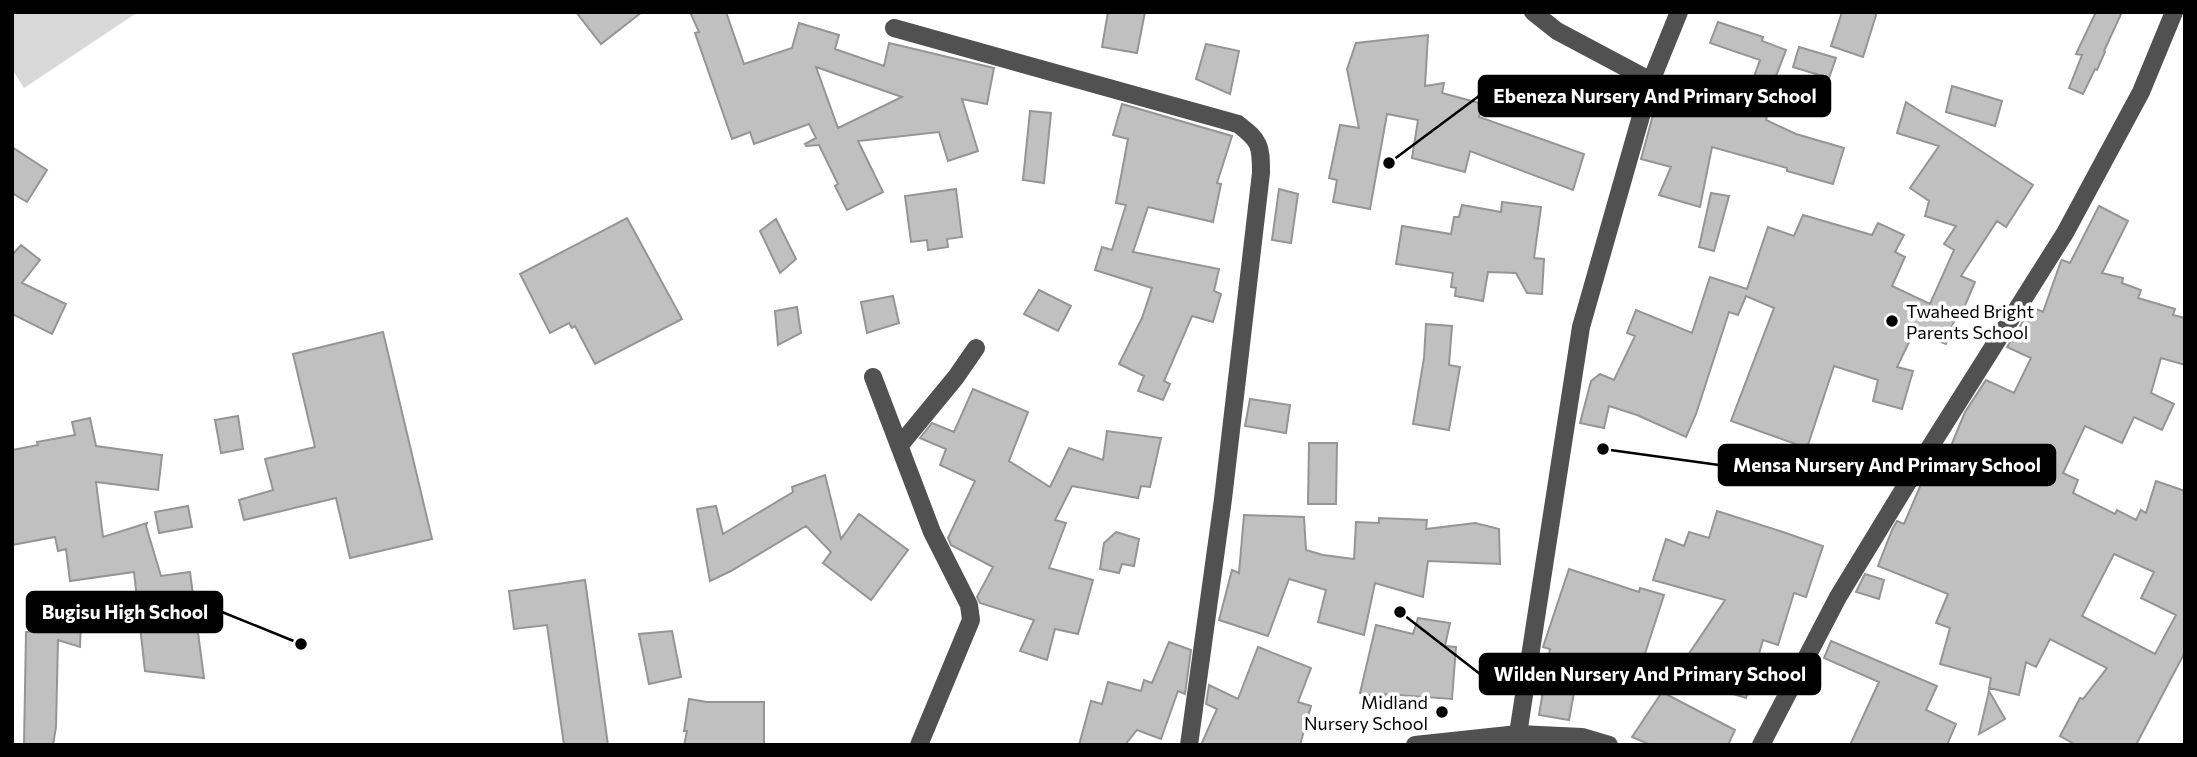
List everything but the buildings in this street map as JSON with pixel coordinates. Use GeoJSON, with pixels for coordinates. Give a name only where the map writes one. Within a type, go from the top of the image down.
{"type":"FeatureCollection","features":[{"type":"Feature","properties":{"kind":"street"},"geometry":{"type":"LineString","coordinates":[[1533,12],[1558,31],[1651,81]]}},
{"type":"Feature","properties":{"kind":"street"},"geometry":{"type":"LineString","coordinates":[[1518,734],[1581,327],[1651,81],[1679,12]]}},
{"type":"Feature","properties":{"kind":"street"},"geometry":{"type":"LineString","coordinates":[[1761,745],[1838,597],[2066,233],[2141,92],[2174,12]]}},
{"type":"Feature","properties":{"kind":"street"},"geometry":{"type":"LineString","coordinates":[[894,28],[1238,124],[1255,138],[1261,155],[1261,173],[1223,499],[1189,745]]}},
{"type":"Feature","properties":{"kind":"street"},"geometry":{"type":"LineString","coordinates":[[900,445],[956,377],[976,348]]}},
{"type":"Feature","properties":{"kind":"street"},"geometry":{"type":"LineString","coordinates":[[873,377],[932,532],[969,605],[971,620],[919,745]]}},
{"type":"Feature","properties":{"kind":"street"},"geometry":{"type":"LineString","coordinates":[[1415,745],[1518,734],[1582,737],[1609,745]]}},
{"type":"Feature","properties":{"kind":"shaded area"},"geometry":{"type":"Polygon","coordinates":[[[12,12],[138,12],[24,88],[12,69],[12,12]]]}},
{"type":"Feature","properties":{"kind":"place","name":"Ebeneza Nursery And Primary School"},"geometry":{"type":"Point","coordinates":[1389,163]}},
{"type":"Feature","properties":{"kind":"place","name":"Twaheed Bright Parents School"},"geometry":{"type":"Point","coordinates":[1892,321]}},
{"type":"Feature","properties":{"kind":"place","name":"Mensa Nursery And Primary School"},"geometry":{"type":"Point","coordinates":[1603,449]}},
{"type":"Feature","properties":{"kind":"place","name":"Wilden Nursery And Primary School"},"geometry":{"type":"Point","coordinates":[1400,612]}},
{"type":"Feature","properties":{"kind":"place","name":"Bugisu High School"},"geometry":{"type":"Point","coordinates":[301,644]}},
{"type":"Feature","properties":{"kind":"place","name":"Midland Nursery School"},"geometry":{"type":"Point","coordinates":[1442,712]}}]}
